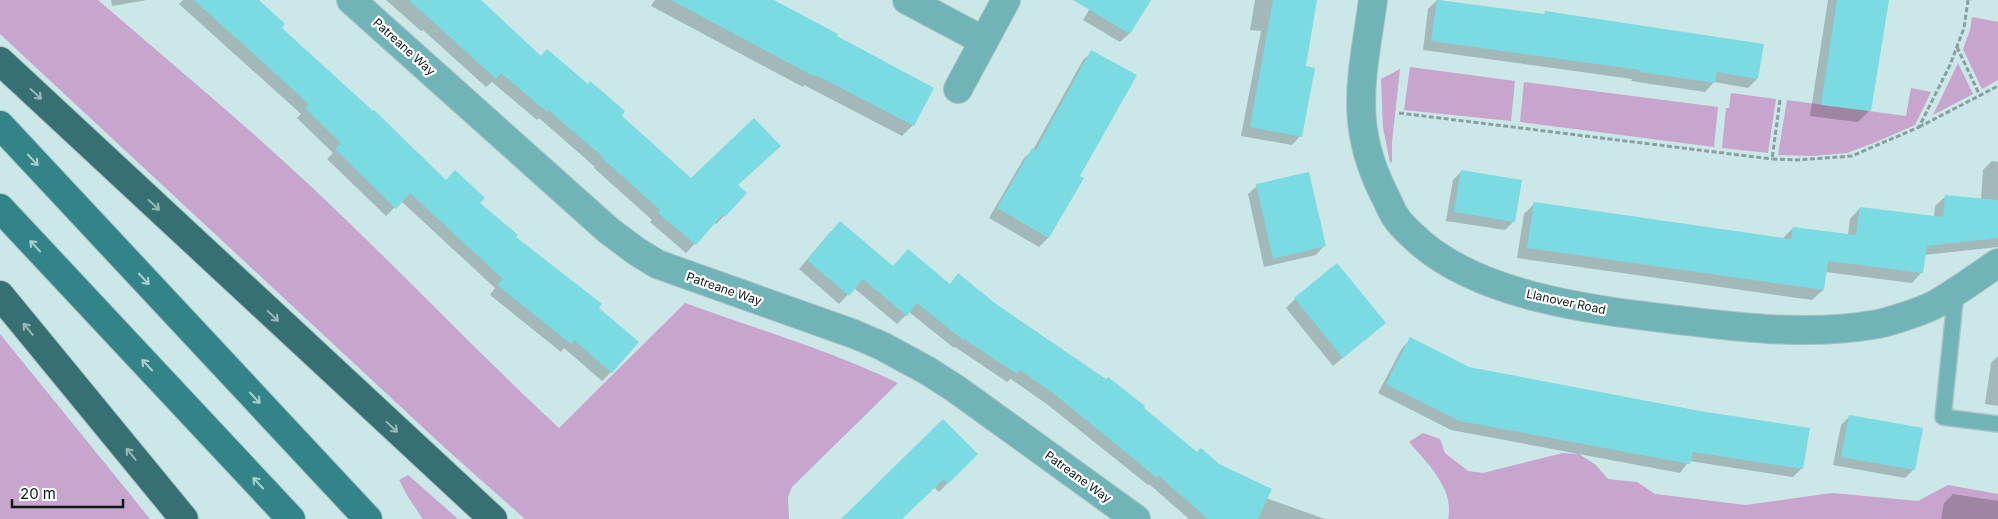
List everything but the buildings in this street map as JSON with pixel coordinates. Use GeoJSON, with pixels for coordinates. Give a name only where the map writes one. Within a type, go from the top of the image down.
{"type":"FeatureCollection","features":[{"type":"Feature","properties":{"kind":"highway"},"geometry":{"type":"LineString","coordinates":[[0,61],[493,519]]}},
{"type":"Feature","properties":{"kind":"highway"},"geometry":{"type":"LineString","coordinates":[[0,294],[184,519]]}},
{"type":"Feature","properties":{"kind":"main road"},"geometry":{"type":"LineString","coordinates":[[0,125],[368,519]]}},
{"type":"Feature","properties":{"kind":"main road"},"geometry":{"type":"LineString","coordinates":[[0,208],[291,519]]}},
{"type":"Feature","properties":{"kind":"street","name":"Patreane Way"},"geometry":{"type":"LineString","coordinates":[[351,0],[601,224],[636,251],[657,264],[684,275],[830,324],[882,346],[928,370],[1136,519]]}},
{"type":"Feature","properties":{"kind":"street"},"geometry":{"type":"LineString","coordinates":[[906,0],[984,41]]}},
{"type":"Feature","properties":{"kind":"street"},"geometry":{"type":"LineString","coordinates":[[958,89],[1006,0]]}},
{"type":"Feature","properties":{"kind":"street","name":"Llanover Road"},"geometry":{"type":"LineString","coordinates":[[1374,0],[1360,91],[1360,116],[1363,139],[1375,175],[1397,220],[1426,249],[1460,269],[1516,291],[1593,310],[1768,330],[1832,330],[1881,323],[1934,305],[1998,263]]}},
{"type":"Feature","properties":{"kind":"lane"},"geometry":{"type":"LineString","coordinates":[[1956,291],[1943,417],[1998,424]]}},
{"type":"Feature","properties":{"kind":"path"},"geometry":{"type":"LineString","coordinates":[[1919,127],[1950,65],[1964,28],[1968,0]]}},
{"type":"Feature","properties":{"kind":"path"},"geometry":{"type":"LineString","coordinates":[[1957,46],[1980,96]]}},
{"type":"Feature","properties":{"kind":"path"},"geometry":{"type":"LineString","coordinates":[[1399,113],[1772,159],[1797,160],[1852,156],[1919,127],[1998,86]]}},
{"type":"Feature","properties":{"kind":"path"},"geometry":{"type":"LineString","coordinates":[[1772,159],[1780,100]]}},
{"type":"Feature","properties":{"kind":"shaded area"},"geometry":{"type":"Polygon","coordinates":[[[0,0],[98,0],[304,180],[559,428],[685,303],[846,360],[898,383],[792,487],[788,497],[789,519],[525,519],[444,447],[0,34],[0,0]]]}},
{"type":"Feature","properties":{"kind":"shaded area"},"geometry":{"type":"Polygon","coordinates":[[[1972,17],[1998,22],[1998,80],[1982,89],[1963,49],[1970,30],[1972,17]]]}},
{"type":"Feature","properties":{"kind":"shaded area"},"geometry":{"type":"Polygon","coordinates":[[[1958,63],[1973,94],[1933,115],[1958,63]]]}},
{"type":"Feature","properties":{"kind":"shaded area"},"geometry":{"type":"Polygon","coordinates":[[[1410,67],[1515,81],[1511,121],[1404,110],[1410,67]]]}},
{"type":"Feature","properties":{"kind":"shaded area"},"geometry":{"type":"Polygon","coordinates":[[[1400,69],[1392,142],[1392,162],[1390,163],[1383,127],[1381,79],[1400,69]]]}},
{"type":"Feature","properties":{"kind":"shaded area"},"geometry":{"type":"Polygon","coordinates":[[[1524,82],[1718,107],[1714,147],[1520,122],[1524,82]]]}},
{"type":"Feature","properties":{"kind":"shaded area"},"geometry":{"type":"Polygon","coordinates":[[[1911,88],[1931,92],[1915,125],[1847,153],[1813,156],[1778,155],[1787,100],[1906,116],[1911,88]]]}},
{"type":"Feature","properties":{"kind":"shaded area"},"geometry":{"type":"Polygon","coordinates":[[[1731,93],[1776,99],[1768,153],[1722,148],[1726,108],[1729,108],[1731,93]]]}},
{"type":"Feature","properties":{"kind":"shaded area"},"geometry":{"type":"Polygon","coordinates":[[[0,334],[129,493],[150,519],[0,519],[0,334]]]}},
{"type":"Feature","properties":{"kind":"shaded area"},"geometry":{"type":"Polygon","coordinates":[[[1423,433],[1440,439],[1445,453],[1468,471],[1483,473],[1563,453],[1579,454],[1596,465],[1608,479],[1637,482],[1655,494],[1746,505],[1832,493],[1918,501],[1948,485],[1998,494],[1998,519],[1448,519],[1447,497],[1438,477],[1409,442],[1423,433]]]}},
{"type":"Feature","properties":{"kind":"shaded area"},"geometry":{"type":"Polygon","coordinates":[[[408,475],[458,519],[423,519],[399,480],[408,475]]]}}]}
